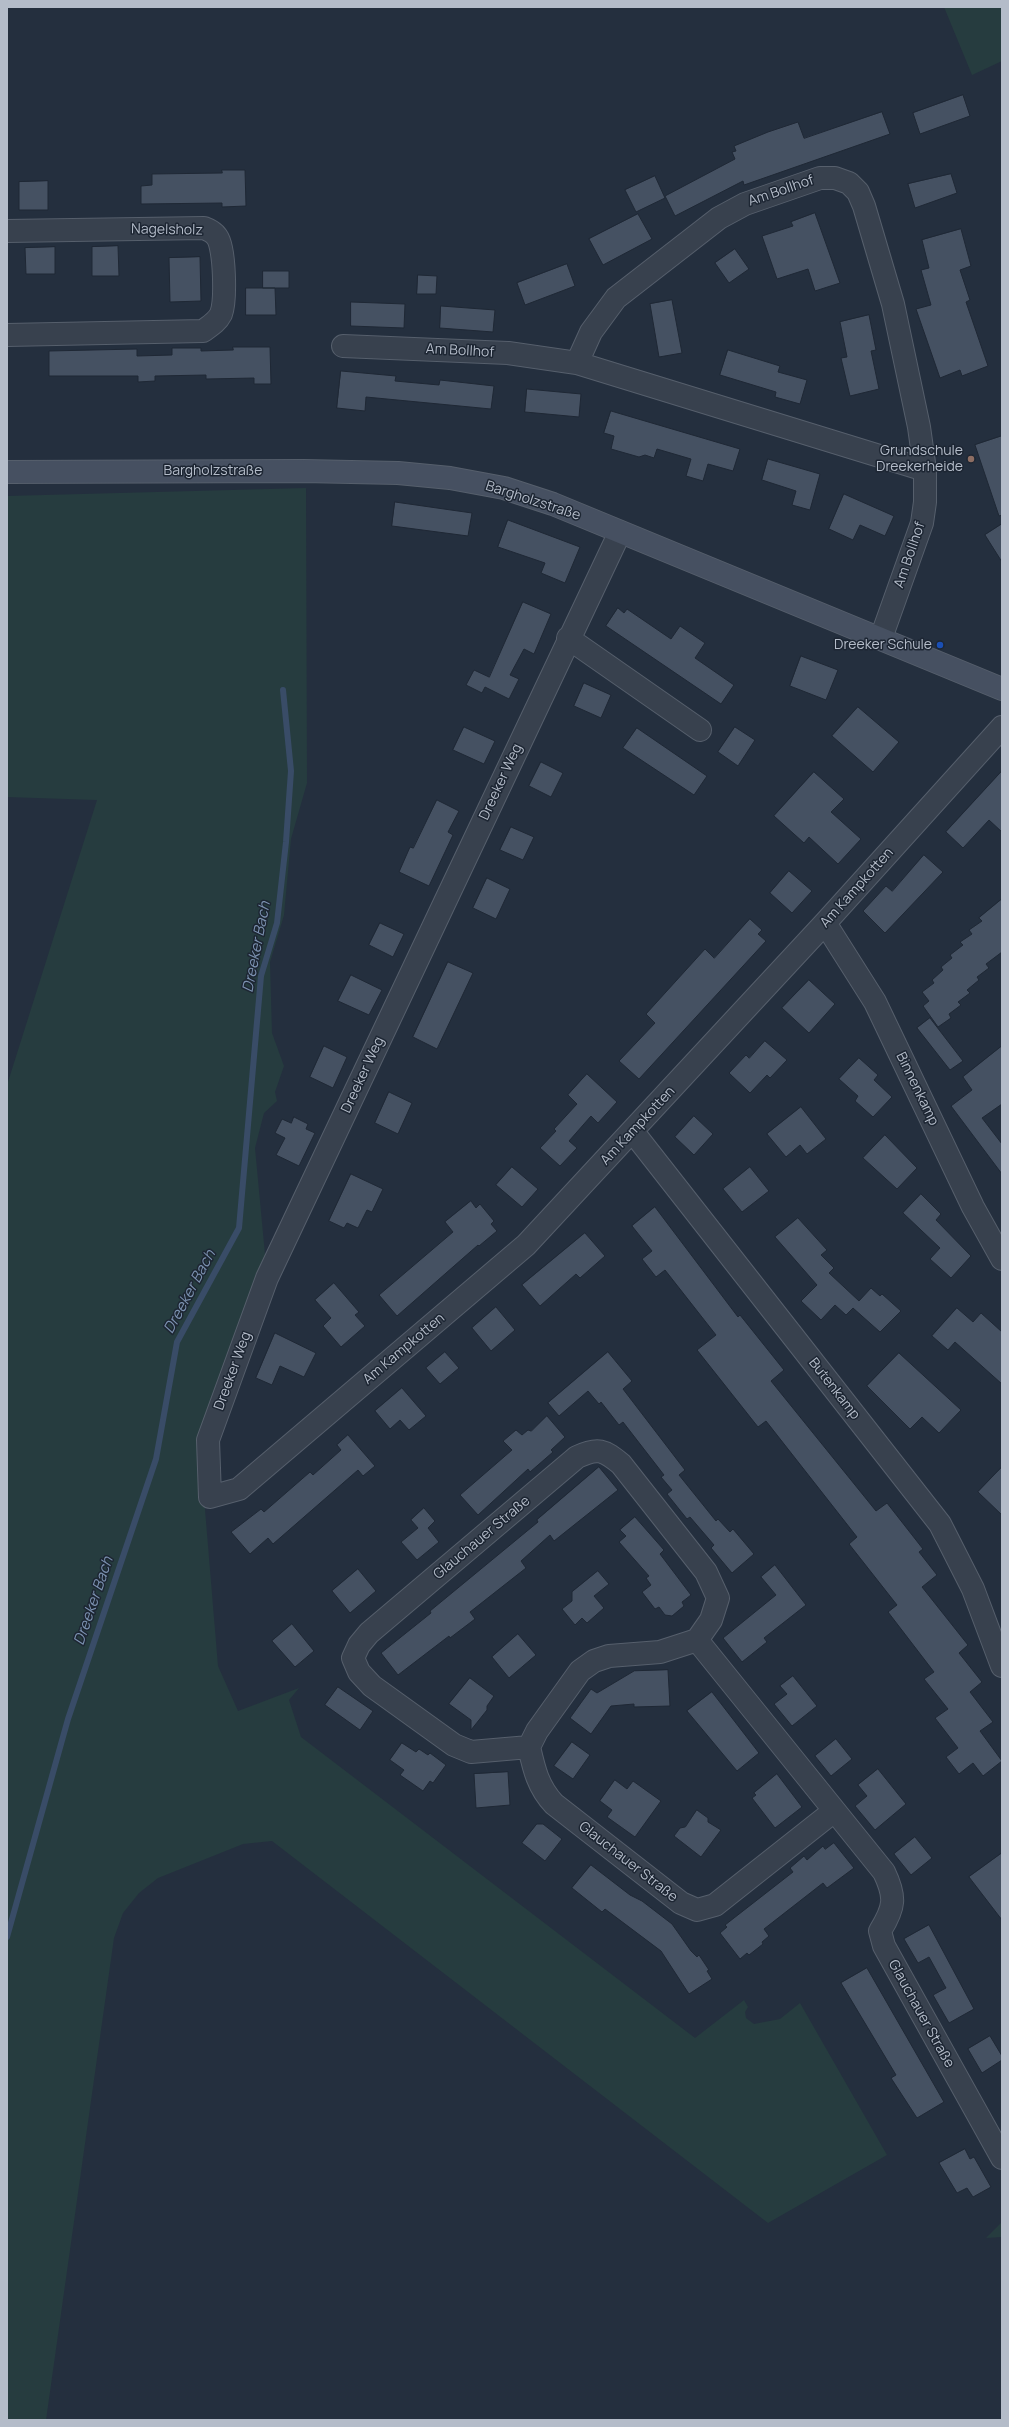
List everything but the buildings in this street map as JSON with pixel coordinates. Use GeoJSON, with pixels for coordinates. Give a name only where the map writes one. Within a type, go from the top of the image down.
{"type":"FeatureCollection","features":[{"type":"Feature","properties":{"kind":"main road","name":"Bargholzstraße"},"geometry":{"type":"LineString","coordinates":[[7,472],[304,471],[398,473],[450,478],[504,488],[553,504],[1002,689]]}},
{"type":"Feature","properties":{"kind":"street","name":"Am Bollhof"},"geometry":{"type":"LineString","coordinates":[[577,363],[591,332],[616,298],[720,218],[752,201],[820,178],[835,178],[850,184],[858,192],[864,206],[893,304],[919,427],[925,470],[925,502],[922,523],[881,638]]}},
{"type":"Feature","properties":{"kind":"street","name":"Nagelsholz"},"geometry":{"type":"LineString","coordinates":[[7,231],[204,228],[218,237],[222,251],[224,303],[220,315],[214,323],[203,331],[7,335]]}},
{"type":"Feature","properties":{"kind":"street","name":"Am Bollhof"},"geometry":{"type":"LineString","coordinates":[[343,346],[508,353],[577,363],[925,470]]}},
{"type":"Feature","properties":{"kind":"street","name":"Dreeker Weg"},"geometry":{"type":"LineString","coordinates":[[239,1489],[210,1496],[208,1440],[267,1278],[568,638],[620,532]]}},
{"type":"Feature","properties":{"kind":"street"},"geometry":{"type":"LineString","coordinates":[[568,638],[700,730]]}},
{"type":"Feature","properties":{"kind":"street","name":"Am Kampkotten"},"geometry":{"type":"LineString","coordinates":[[239,1489],[526,1245],[633,1132],[1002,727]]}},
{"type":"Feature","properties":{"kind":"street","name":"Binnenkamp"},"geometry":{"type":"LineString","coordinates":[[825,923],[875,1002],[973,1207],[1002,1259]]}},
{"type":"Feature","properties":{"kind":"street","name":"Butenkamp"},"geometry":{"type":"LineString","coordinates":[[633,1132],[940,1524],[973,1589],[1002,1666]]}},
{"type":"Feature","properties":{"kind":"street","name":"Glauchauer Straße"},"geometry":{"type":"LineString","coordinates":[[834,1811],[715,1904],[697,1910],[680,1903],[554,1804],[543,1793],[537,1779],[529,1747],[471,1752],[454,1745],[372,1686],[359,1672],[353,1658],[359,1645],[369,1633],[577,1457],[591,1450],[606,1452],[621,1464],[706,1572],[718,1598],[712,1620],[696,1640],[884,1872],[893,1891],[891,1913],[880,1931],[884,1946],[1002,2158]]}},
{"type":"Feature","properties":{"kind":"street"},"geometry":{"type":"LineString","coordinates":[[529,1747],[537,1731],[580,1671],[594,1661],[609,1656],[660,1652],[696,1640]]}},
{"type":"Feature","properties":{"kind":"green space"},"geometry":{"type":"Polygon","coordinates":[[[944,7],[1002,7],[1002,61],[972,75],[944,7]]]}},
{"type":"Feature","properties":{"kind":"green space"},"geometry":{"type":"Polygon","coordinates":[[[306,488],[307,783],[291,839],[284,915],[270,962],[272,1033],[284,1066],[275,1092],[277,1101],[264,1113],[255,1148],[266,1265],[199,1437],[218,1666],[238,1711],[299,1688],[289,1700],[301,1737],[695,2038],[744,2000],[748,2007],[745,2012],[746,2018],[754,2024],[780,2019],[800,2003],[887,2155],[768,2223],[272,1841],[243,1844],[158,1878],[139,1893],[123,1913],[114,1938],[46,2420],[7,2420],[7,1085],[97,800],[7,797],[7,496],[306,488]]]}},
{"type":"Feature","properties":{"kind":"green space"},"geometry":{"type":"Polygon","coordinates":[[[1002,2222],[1002,2237],[986,2238],[1002,2222]]]}},
{"type":"Feature","properties":{"kind":"waterway","name":"Dreeker Bach"},"geometry":{"type":"LineString","coordinates":[[7,1937],[68,1719],[156,1459],[177,1342],[239,1228],[261,976],[277,923],[286,842],[291,771],[283,690]]}},
{"type":"Feature","properties":{"kind":"place","name":"Grundschule Dreekerheide"},"geometry":{"type":"Point","coordinates":[971,459]}},
{"type":"Feature","properties":{"kind":"place","name":"Dreeker Schule"},"geometry":{"type":"Point","coordinates":[940,645]}}]}
